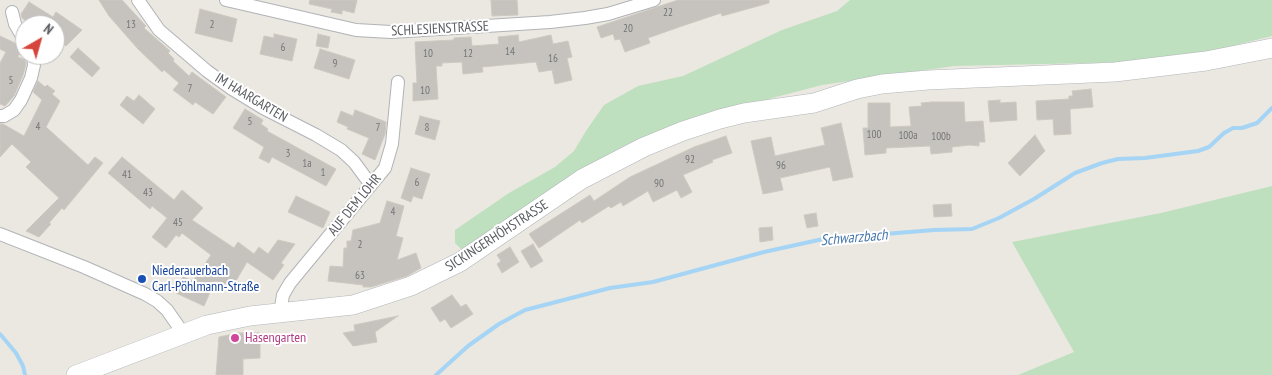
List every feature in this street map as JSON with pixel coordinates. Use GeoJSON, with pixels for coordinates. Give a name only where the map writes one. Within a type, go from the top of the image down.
{"type":"FeatureCollection","features":[{"type":"Feature","properties":{"kind":"main road","name":"SICKINGERHÖHSTRASSE"},"geometry":{"type":"LineString","coordinates":[[76,375],[183,333],[226,320],[353,304],[412,286],[482,248],[582,179],[644,147],[683,131],[744,113],[814,103],[882,84],[928,80],[1132,71],[1206,61],[1272,48]]}},
{"type":"Feature","properties":{"kind":"street","name":"IM HAARGARTEN"},"geometry":{"type":"LineString","coordinates":[[138,0],[159,30],[207,71],[255,103],[341,150],[354,162],[371,185]]}},
{"type":"Feature","properties":{"kind":"street","name":"SCHLESIENSTRASSE"},"geometry":{"type":"LineString","coordinates":[[226,0],[356,30],[391,32],[530,24],[576,19],[608,14],[654,0]]}},
{"type":"Feature","properties":{"kind":"street"},"geometry":{"type":"LineString","coordinates":[[12,12],[15,24]]}},
{"type":"Feature","properties":{"kind":"street"},"geometry":{"type":"LineString","coordinates":[[0,116],[4,116],[14,110],[21,100],[31,78],[34,65]]}},
{"type":"Feature","properties":{"kind":"street","name":"AUF DEM LOHR"},"geometry":{"type":"LineString","coordinates":[[280,314],[283,295],[290,283],[382,173],[392,144],[398,82]]}},
{"type":"Feature","properties":{"kind":"street"},"geometry":{"type":"LineString","coordinates":[[0,234],[60,257],[145,294],[166,310],[183,333]]}},
{"type":"Feature","properties":{"kind":"green space"},"geometry":{"type":"Polygon","coordinates":[[[850,0],[1272,0],[1272,36],[1216,50],[1134,62],[954,66],[822,85],[670,128],[630,143],[592,164],[475,242],[461,249],[455,243],[455,230],[509,193],[555,167],[574,151],[604,105],[638,86],[683,76],[782,30],[837,11],[850,0]]]}},
{"type":"Feature","properties":{"kind":"green space"},"geometry":{"type":"Polygon","coordinates":[[[1272,186],[1272,375],[1018,375],[1074,352],[1012,242],[1161,213],[1272,186]]]}},
{"type":"Feature","properties":{"kind":"building"},"geometry":{"type":"Polygon","coordinates":[[[99,0],[122,0],[146,26],[144,28],[170,51],[168,53],[174,59],[173,61],[189,76],[192,72],[226,97],[213,114],[195,102],[193,105],[173,90],[179,83],[164,70],[162,72],[138,49],[109,16],[99,0]]]}},
{"type":"Feature","properties":{"kind":"building"},"geometry":{"type":"Polygon","coordinates":[[[310,0],[357,0],[354,13],[342,10],[342,14],[331,12],[332,9],[309,4],[310,0]]]}},
{"type":"Feature","properties":{"kind":"building"},"geometry":{"type":"Polygon","coordinates":[[[491,0],[517,0],[518,15],[492,16],[491,0]]]}},
{"type":"Feature","properties":{"kind":"building"},"geometry":{"type":"Polygon","coordinates":[[[678,0],[769,0],[769,3],[722,16],[721,13],[685,25],[648,38],[650,43],[625,52],[620,39],[615,40],[613,34],[601,38],[597,27],[678,0]]]}},
{"type":"Feature","properties":{"kind":"building"},"geometry":{"type":"Polygon","coordinates":[[[29,2],[50,15],[21,15],[29,2]]]}},
{"type":"Feature","properties":{"kind":"building"},"geometry":{"type":"Polygon","coordinates":[[[200,9],[237,19],[232,42],[195,33],[200,9]]]}},
{"type":"Feature","properties":{"kind":"building"},"geometry":{"type":"Polygon","coordinates":[[[65,18],[82,30],[65,45],[65,18]]]}},
{"type":"Feature","properties":{"kind":"building"},"geometry":{"type":"Polygon","coordinates":[[[274,34],[297,39],[292,61],[260,54],[264,36],[274,38],[274,34]]]}},
{"type":"Feature","properties":{"kind":"building"},"geometry":{"type":"Polygon","coordinates":[[[318,34],[330,37],[328,48],[316,46],[318,34]]]}},
{"type":"Feature","properties":{"kind":"building"},"geometry":{"type":"Polygon","coordinates":[[[518,35],[519,42],[551,35],[553,44],[568,41],[572,57],[567,58],[572,80],[555,84],[552,70],[539,72],[536,62],[482,67],[483,72],[463,74],[462,62],[442,63],[442,66],[436,66],[438,99],[413,101],[413,83],[417,83],[415,42],[471,37],[472,46],[499,44],[498,37],[518,35]]]}},
{"type":"Feature","properties":{"kind":"building"},"geometry":{"type":"Polygon","coordinates":[[[0,36],[15,43],[15,65],[26,65],[14,96],[5,106],[0,104],[0,63],[6,52],[0,49],[0,36]]]}},
{"type":"Feature","properties":{"kind":"building"},"geometry":{"type":"Polygon","coordinates":[[[78,48],[100,68],[92,77],[70,57],[78,48]]]}},
{"type":"Feature","properties":{"kind":"building"},"geometry":{"type":"Polygon","coordinates":[[[320,49],[355,60],[349,79],[314,68],[320,49]]]}},
{"type":"Feature","properties":{"kind":"building"},"geometry":{"type":"Polygon","coordinates":[[[38,81],[45,87],[47,85],[55,91],[52,94],[60,101],[46,127],[88,165],[95,157],[103,163],[64,210],[62,208],[49,223],[51,224],[39,237],[26,231],[59,198],[26,167],[31,162],[12,144],[0,157],[0,124],[24,136],[42,100],[33,92],[38,81]]]}},
{"type":"Feature","properties":{"kind":"building"},"geometry":{"type":"Polygon","coordinates":[[[1091,89],[1093,107],[1070,109],[1071,134],[1054,135],[1053,119],[1037,120],[1036,101],[1069,99],[1069,96],[1073,96],[1072,91],[1091,89]]]}},
{"type":"Feature","properties":{"kind":"building"},"geometry":{"type":"Polygon","coordinates":[[[139,95],[155,109],[143,124],[120,105],[127,96],[134,101],[139,95]]]}},
{"type":"Feature","properties":{"kind":"building"},"geometry":{"type":"Polygon","coordinates":[[[1000,100],[1000,103],[1016,102],[1017,120],[990,122],[988,101],[1000,100]]]}},
{"type":"Feature","properties":{"kind":"building"},"geometry":{"type":"Polygon","coordinates":[[[964,102],[965,122],[983,121],[985,142],[979,142],[979,146],[952,147],[952,152],[931,154],[930,146],[886,148],[886,153],[865,155],[863,128],[868,128],[868,103],[890,103],[890,127],[911,126],[909,107],[922,106],[921,103],[964,102]]]}},
{"type":"Feature","properties":{"kind":"building"},"geometry":{"type":"Polygon","coordinates":[[[245,109],[263,120],[261,124],[268,129],[267,131],[336,169],[326,186],[272,157],[269,163],[259,158],[264,147],[233,128],[245,109]]]}},
{"type":"Feature","properties":{"kind":"building"},"geometry":{"type":"Polygon","coordinates":[[[355,110],[386,122],[385,134],[375,160],[362,154],[369,138],[347,129],[348,127],[337,122],[341,111],[353,116],[355,110]]]}},
{"type":"Feature","properties":{"kind":"building"},"geometry":{"type":"Polygon","coordinates":[[[420,116],[440,121],[435,140],[415,134],[420,116]]]}},
{"type":"Feature","properties":{"kind":"building"},"geometry":{"type":"Polygon","coordinates":[[[841,123],[853,177],[833,181],[830,167],[780,178],[783,190],[763,194],[751,141],[771,137],[775,156],[825,145],[821,128],[841,123]]]}},
{"type":"Feature","properties":{"kind":"building"},"geometry":{"type":"Polygon","coordinates":[[[1035,135],[1045,151],[1020,176],[1008,163],[1035,135]]]}},
{"type":"Feature","properties":{"kind":"building"},"geometry":{"type":"Polygon","coordinates":[[[726,136],[732,153],[712,160],[713,162],[683,175],[692,192],[681,198],[677,190],[653,202],[648,191],[623,206],[621,202],[611,208],[609,206],[582,223],[580,220],[539,248],[529,234],[590,195],[594,201],[630,177],[694,147],[726,136]]]}},
{"type":"Feature","properties":{"kind":"building"},"geometry":{"type":"Polygon","coordinates":[[[122,157],[174,200],[182,190],[203,208],[192,220],[234,248],[238,242],[254,254],[259,247],[268,254],[278,240],[295,244],[281,263],[284,265],[273,280],[247,262],[233,286],[215,281],[204,306],[176,293],[183,277],[193,281],[211,255],[182,233],[179,237],[176,235],[166,248],[152,237],[167,218],[152,206],[150,209],[108,173],[122,157]]]}},
{"type":"Feature","properties":{"kind":"building"},"geometry":{"type":"Polygon","coordinates":[[[411,168],[430,174],[422,199],[413,196],[411,202],[401,198],[411,168]]]}},
{"type":"Feature","properties":{"kind":"building"},"geometry":{"type":"Polygon","coordinates":[[[296,196],[330,212],[323,228],[288,212],[296,196]]]}},
{"type":"Feature","properties":{"kind":"building"},"geometry":{"type":"Polygon","coordinates":[[[387,201],[404,206],[396,236],[403,238],[397,260],[416,253],[421,268],[407,276],[371,287],[328,281],[330,266],[343,267],[344,248],[347,248],[347,241],[351,241],[353,230],[380,223],[387,201]]]}},
{"type":"Feature","properties":{"kind":"building"},"geometry":{"type":"Polygon","coordinates":[[[951,204],[952,216],[934,217],[933,205],[951,204]]]}},
{"type":"Feature","properties":{"kind":"building"},"geometry":{"type":"Polygon","coordinates":[[[816,213],[818,226],[807,228],[804,215],[816,213]]]}},
{"type":"Feature","properties":{"kind":"building"},"geometry":{"type":"Polygon","coordinates":[[[772,227],[773,240],[760,242],[759,228],[772,227]]]}},
{"type":"Feature","properties":{"kind":"building"},"geometry":{"type":"Polygon","coordinates":[[[533,244],[543,261],[531,268],[521,251],[533,244]]]}},
{"type":"Feature","properties":{"kind":"building"},"geometry":{"type":"Polygon","coordinates":[[[510,247],[519,262],[502,273],[497,264],[501,261],[497,255],[510,247]]]}},
{"type":"Feature","properties":{"kind":"building"},"geometry":{"type":"Polygon","coordinates":[[[452,295],[461,307],[466,304],[473,314],[451,328],[445,319],[440,322],[431,308],[452,295]]]}},
{"type":"Feature","properties":{"kind":"building"},"geometry":{"type":"Polygon","coordinates":[[[398,316],[375,332],[377,342],[353,346],[343,333],[355,331],[354,325],[398,316]]]}},
{"type":"Feature","properties":{"kind":"building"},"geometry":{"type":"Polygon","coordinates":[[[238,333],[260,333],[260,358],[243,359],[243,375],[216,375],[219,337],[238,333]]]}},
{"type":"Feature","properties":{"kind":"waterway","name":"Schwarzbach"},"geometry":{"type":"LineString","coordinates":[[436,375],[468,346],[499,324],[525,310],[610,288],[653,282],[764,252],[823,239],[934,230],[972,229],[999,218],[1034,199],[1075,173],[1118,159],[1145,158],[1198,151],[1209,147],[1224,133],[1233,128],[1242,128],[1257,123],[1272,108]]}},
{"type":"Feature","properties":{"kind":"waterway"},"geometry":{"type":"LineString","coordinates":[[0,334],[16,353],[23,366],[25,375]]}},
{"type":"Feature","properties":{"kind":"place","name":"Niederauerbach Carl-Pöhlmann-Straße"},"geometry":{"type":"Point","coordinates":[142,279]}},
{"type":"Feature","properties":{"kind":"place","name":"Hasengarten"},"geometry":{"type":"Point","coordinates":[235,338]}}]}
